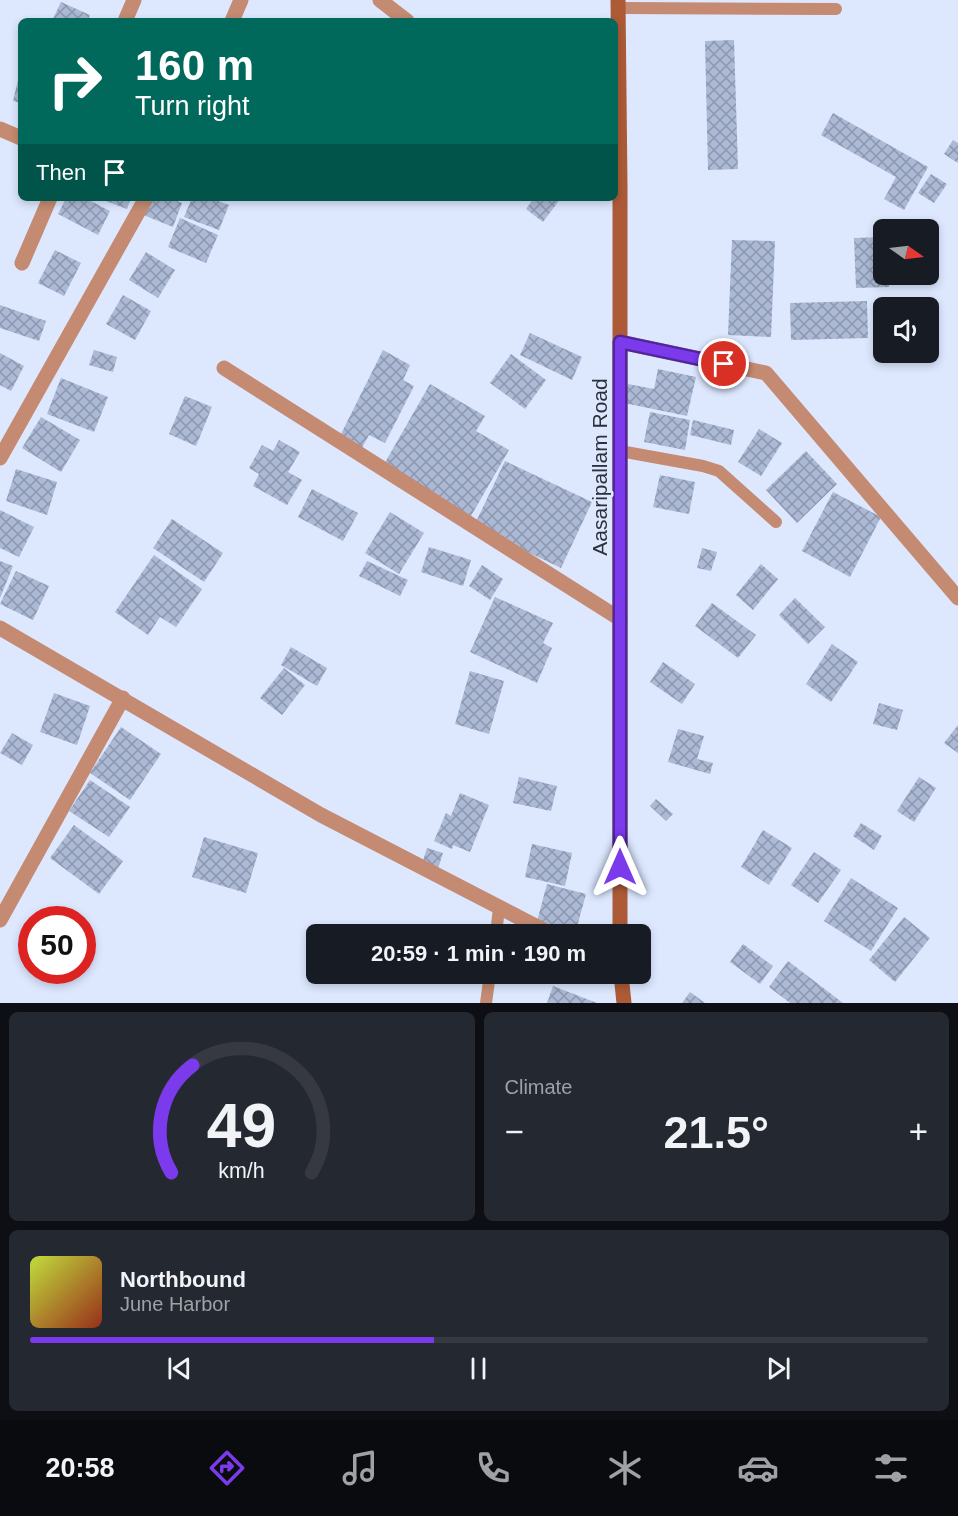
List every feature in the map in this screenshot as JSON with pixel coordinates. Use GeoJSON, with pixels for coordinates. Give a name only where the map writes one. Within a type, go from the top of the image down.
{"type":"FeatureCollection","features":[{"type":"Feature","properties":{"kind":"main road","name":"Aasaripallam Road"},"geometry":{"type":"LineString","coordinates":[[618,4],[620,924]]}},
{"type":"Feature","properties":{"kind":"main road"},"geometry":{"type":"LineString","coordinates":[[622,984],[624,1003]]}},
{"type":"Feature","properties":{"kind":"street"},"geometry":{"type":"LineString","coordinates":[[126,18],[134,0]]}},
{"type":"Feature","properties":{"kind":"street"},"geometry":{"type":"LineString","coordinates":[[233,18],[242,0]]}},
{"type":"Feature","properties":{"kind":"street"},"geometry":{"type":"LineString","coordinates":[[380,0],[403,18]]}},
{"type":"Feature","properties":{"kind":"street"},"geometry":{"type":"LineString","coordinates":[[0,129],[18,137]]}},
{"type":"Feature","properties":{"kind":"street"},"geometry":{"type":"LineString","coordinates":[[22,263],[49,201]]}},
{"type":"Feature","properties":{"kind":"street"},"geometry":{"type":"LineString","coordinates":[[0,459],[144,201]]}},
{"type":"Feature","properties":{"kind":"street"},"geometry":{"type":"LineString","coordinates":[[620,342],[766,373],[958,598]]}},
{"type":"Feature","properties":{"kind":"street"},"geometry":{"type":"LineString","coordinates":[[224,368],[620,619]]}},
{"type":"Feature","properties":{"kind":"street"},"geometry":{"type":"LineString","coordinates":[[0,628],[321,815],[531,924]]}},
{"type":"Feature","properties":{"kind":"street"},"geometry":{"type":"LineString","coordinates":[[0,920],[123,698]]}},
{"type":"Feature","properties":{"kind":"lane"},"geometry":{"type":"LineString","coordinates":[[618,4],[836,9]]}},
{"type":"Feature","properties":{"kind":"lane"},"geometry":{"type":"LineString","coordinates":[[620,451],[719,471],[776,522]]}},
{"type":"Feature","properties":{"kind":"lane"},"geometry":{"type":"LineString","coordinates":[[498,924],[500,908]]}},
{"type":"Feature","properties":{"kind":"lane"},"geometry":{"type":"LineString","coordinates":[[486,1003],[489,984]]}},
{"type":"Feature","properties":{"kind":"building"},"geometry":{"type":"Polygon","coordinates":[[[61,2],[90,15],[89,18],[53,18],[61,2]]]}},
{"type":"Feature","properties":{"kind":"building"},"geometry":{"type":"Polygon","coordinates":[[[734,40],[738,169],[708,170],[705,41],[734,40]]]}},
{"type":"Feature","properties":{"kind":"building"},"geometry":{"type":"Polygon","coordinates":[[[18,80],[18,102],[13,101],[18,80]]]}},
{"type":"Feature","properties":{"kind":"building"},"geometry":{"type":"Polygon","coordinates":[[[833,113],[928,167],[904,210],[884,199],[896,177],[821,135],[833,113]]]}},
{"type":"Feature","properties":{"kind":"building"},"geometry":{"type":"Polygon","coordinates":[[[953,140],[958,143],[958,163],[944,154],[953,140]]]}},
{"type":"Feature","properties":{"kind":"building"},"geometry":{"type":"Polygon","coordinates":[[[931,174],[947,184],[934,203],[918,193],[931,174]]]}},
{"type":"Feature","properties":{"kind":"building"},"geometry":{"type":"Polygon","coordinates":[[[64,201],[91,201],[110,211],[98,235],[58,214],[64,201]]]}},
{"type":"Feature","properties":{"kind":"building"},"geometry":{"type":"Polygon","coordinates":[[[106,201],[130,201],[127,209],[106,201]]]}},
{"type":"Feature","properties":{"kind":"building"},"geometry":{"type":"Polygon","coordinates":[[[147,201],[182,203],[173,227],[141,214],[147,201]]]}},
{"type":"Feature","properties":{"kind":"building"},"geometry":{"type":"Polygon","coordinates":[[[191,201],[218,201],[229,205],[219,230],[184,217],[191,201]]]}},
{"type":"Feature","properties":{"kind":"building"},"geometry":{"type":"Polygon","coordinates":[[[532,201],[559,201],[543,222],[526,209],[532,201]]]}},
{"type":"Feature","properties":{"kind":"building"},"geometry":{"type":"Polygon","coordinates":[[[180,218],[218,235],[206,263],[168,247],[180,218]]]}},
{"type":"Feature","properties":{"kind":"building"},"geometry":{"type":"Polygon","coordinates":[[[873,237],[873,285],[889,285],[889,287],[856,288],[854,238],[873,237]]]}},
{"type":"Feature","properties":{"kind":"building"},"geometry":{"type":"Polygon","coordinates":[[[732,240],[775,241],[771,337],[728,335],[732,240]]]}},
{"type":"Feature","properties":{"kind":"building"},"geometry":{"type":"Polygon","coordinates":[[[55,250],[81,263],[64,296],[38,283],[55,250]]]}},
{"type":"Feature","properties":{"kind":"building"},"geometry":{"type":"Polygon","coordinates":[[[146,252],[175,270],[158,298],[129,280],[146,252]]]}},
{"type":"Feature","properties":{"kind":"building"},"geometry":{"type":"Polygon","coordinates":[[[123,295],[151,311],[135,340],[106,324],[123,295]]]}},
{"type":"Feature","properties":{"kind":"building"},"geometry":{"type":"Polygon","coordinates":[[[867,301],[868,338],[791,340],[790,303],[867,301]]]}},
{"type":"Feature","properties":{"kind":"building"},"geometry":{"type":"Polygon","coordinates":[[[0,305],[46,321],[39,341],[0,328],[0,305]]]}},
{"type":"Feature","properties":{"kind":"building"},"geometry":{"type":"Polygon","coordinates":[[[530,333],[582,357],[572,380],[520,355],[530,333]]]}},
{"type":"Feature","properties":{"kind":"building"},"geometry":{"type":"Polygon","coordinates":[[[94,350],[117,357],[113,372],[89,365],[94,350]]]}},
{"type":"Feature","properties":{"kind":"building"},"geometry":{"type":"Polygon","coordinates":[[[383,350],[410,365],[403,380],[414,386],[385,443],[369,435],[358,455],[336,444],[383,350]]]}},
{"type":"Feature","properties":{"kind":"building"},"geometry":{"type":"Polygon","coordinates":[[[0,353],[24,366],[11,391],[0,385],[0,353]]]}},
{"type":"Feature","properties":{"kind":"building"},"geometry":{"type":"Polygon","coordinates":[[[511,354],[546,380],[525,409],[490,383],[511,354]]]}},
{"type":"Feature","properties":{"kind":"building"},"geometry":{"type":"Polygon","coordinates":[[[658,369],[696,377],[687,416],[624,403],[628,384],[654,389],[658,369]]]}},
{"type":"Feature","properties":{"kind":"building"},"geometry":{"type":"Polygon","coordinates":[[[61,378],[108,397],[94,432],[47,414],[61,378]]]}},
{"type":"Feature","properties":{"kind":"building"},"geometry":{"type":"Polygon","coordinates":[[[430,384],[485,416],[476,431],[509,450],[471,516],[383,466],[430,384]]]}},
{"type":"Feature","properties":{"kind":"building"},"geometry":{"type":"Polygon","coordinates":[[[185,396],[212,407],[196,446],[169,434],[185,396]]]}},
{"type":"Feature","properties":{"kind":"building"},"geometry":{"type":"Polygon","coordinates":[[[650,412],[690,420],[685,450],[644,442],[650,412]]]}},
{"type":"Feature","properties":{"kind":"building"},"geometry":{"type":"Polygon","coordinates":[[[41,417],[80,440],[61,472],[22,448],[41,417]]]}},
{"type":"Feature","properties":{"kind":"building"},"geometry":{"type":"Polygon","coordinates":[[[693,420],[734,430],[731,445],[690,435],[693,420]]]}},
{"type":"Feature","properties":{"kind":"building"},"geometry":{"type":"Polygon","coordinates":[[[759,429],[782,443],[761,476],[738,462],[759,429]]]}},
{"type":"Feature","properties":{"kind":"building"},"geometry":{"type":"Polygon","coordinates":[[[279,440],[300,452],[288,472],[302,480],[287,505],[253,486],[259,474],[249,468],[262,445],[273,451],[279,440]]]}},
{"type":"Feature","properties":{"kind":"building"},"geometry":{"type":"Polygon","coordinates":[[[806,451],[837,484],[797,523],[766,490],[806,451]]]}},
{"type":"Feature","properties":{"kind":"building"},"geometry":{"type":"Polygon","coordinates":[[[505,461],[592,502],[561,568],[474,526],[505,461]]]}},
{"type":"Feature","properties":{"kind":"building"},"geometry":{"type":"Polygon","coordinates":[[[16,469],[57,482],[47,515],[6,501],[16,469]]]}},
{"type":"Feature","properties":{"kind":"building"},"geometry":{"type":"Polygon","coordinates":[[[660,475],[695,482],[689,514],[653,507],[660,475]]]}},
{"type":"Feature","properties":{"kind":"building"},"geometry":{"type":"Polygon","coordinates":[[[312,489],[358,513],[343,541],[298,517],[312,489]]]}},
{"type":"Feature","properties":{"kind":"building"},"geometry":{"type":"Polygon","coordinates":[[[833,492],[881,517],[850,577],[802,551],[833,492]]]}},
{"type":"Feature","properties":{"kind":"building"},"geometry":{"type":"Polygon","coordinates":[[[0,510],[34,527],[19,557],[0,548],[0,510]]]}},
{"type":"Feature","properties":{"kind":"building"},"geometry":{"type":"Polygon","coordinates":[[[390,512],[424,533],[399,574],[365,553],[390,512]]]}},
{"type":"Feature","properties":{"kind":"building"},"geometry":{"type":"Polygon","coordinates":[[[172,519],[223,553],[204,582],[153,548],[172,519]]]}},
{"type":"Feature","properties":{"kind":"building"},"geometry":{"type":"Polygon","coordinates":[[[429,547],[471,560],[463,586],[421,572],[429,547]]]}},
{"type":"Feature","properties":{"kind":"building"},"geometry":{"type":"Polygon","coordinates":[[[702,548],[717,552],[711,571],[697,568],[702,548]]]}},
{"type":"Feature","properties":{"kind":"building"},"geometry":{"type":"Polygon","coordinates":[[[154,555],[202,589],[176,627],[160,617],[148,635],[115,612],[154,555]]]}},
{"type":"Feature","properties":{"kind":"building"},"geometry":{"type":"Polygon","coordinates":[[[0,561],[13,566],[0,598],[0,561]]]}},
{"type":"Feature","properties":{"kind":"building"},"geometry":{"type":"Polygon","coordinates":[[[367,561],[408,580],[400,596],[359,576],[367,561]]]}},
{"type":"Feature","properties":{"kind":"building"},"geometry":{"type":"Polygon","coordinates":[[[761,564],[778,579],[753,610],[736,595],[761,564]]]}},
{"type":"Feature","properties":{"kind":"building"},"geometry":{"type":"Polygon","coordinates":[[[482,565],[503,579],[490,600],[469,586],[482,565]]]}},
{"type":"Feature","properties":{"kind":"building"},"geometry":{"type":"Polygon","coordinates":[[[16,571],[49,586],[33,620],[0,604],[16,571]]]}},
{"type":"Feature","properties":{"kind":"building"},"geometry":{"type":"Polygon","coordinates":[[[495,597],[553,623],[543,643],[552,648],[537,683],[470,652],[495,597]]]}},
{"type":"Feature","properties":{"kind":"building"},"geometry":{"type":"Polygon","coordinates":[[[795,598],[825,627],[808,644],[779,615],[795,598]]]}},
{"type":"Feature","properties":{"kind":"building"},"geometry":{"type":"Polygon","coordinates":[[[712,603],[756,635],[738,658],[695,626],[712,603]]]}},
{"type":"Feature","properties":{"kind":"building"},"geometry":{"type":"Polygon","coordinates":[[[832,644],[858,662],[831,702],[806,684],[832,644]]]}},
{"type":"Feature","properties":{"kind":"building"},"geometry":{"type":"Polygon","coordinates":[[[291,647],[327,668],[317,686],[281,665],[291,647]]]}},
{"type":"Feature","properties":{"kind":"building"},"geometry":{"type":"Polygon","coordinates":[[[663,662],[695,684],[682,704],[650,682],[663,662]]]}},
{"type":"Feature","properties":{"kind":"building"},"geometry":{"type":"Polygon","coordinates":[[[284,668],[305,685],[282,715],[260,698],[284,668]]]}},
{"type":"Feature","properties":{"kind":"building"},"geometry":{"type":"Polygon","coordinates":[[[470,671],[504,681],[489,734],[455,724],[470,671]]]}},
{"type":"Feature","properties":{"kind":"building"},"geometry":{"type":"Polygon","coordinates":[[[54,693],[90,706],[77,745],[40,732],[54,693]]]}},
{"type":"Feature","properties":{"kind":"building"},"geometry":{"type":"Polygon","coordinates":[[[879,703],[903,710],[897,730],[873,724],[879,703]]]}},
{"type":"Feature","properties":{"kind":"building"},"geometry":{"type":"Polygon","coordinates":[[[958,725],[958,753],[944,743],[958,725]]]}},
{"type":"Feature","properties":{"kind":"building"},"geometry":{"type":"Polygon","coordinates":[[[121,727],[161,754],[130,800],[90,773],[121,727]]]}},
{"type":"Feature","properties":{"kind":"building"},"geometry":{"type":"Polygon","coordinates":[[[678,729],[704,736],[697,759],[713,763],[710,774],[668,762],[678,729]]]}},
{"type":"Feature","properties":{"kind":"building"},"geometry":{"type":"Polygon","coordinates":[[[12,733],[33,745],[22,765],[0,753],[12,733]]]}},
{"type":"Feature","properties":{"kind":"building"},"geometry":{"type":"Polygon","coordinates":[[[519,777],[557,786],[551,811],[513,803],[519,777]]]}},
{"type":"Feature","properties":{"kind":"building"},"geometry":{"type":"Polygon","coordinates":[[[919,777],[936,788],[914,822],[897,811],[919,777]]]}},
{"type":"Feature","properties":{"kind":"building"},"geometry":{"type":"Polygon","coordinates":[[[90,780],[130,807],[109,837],[69,811],[90,780]]]}},
{"type":"Feature","properties":{"kind":"building"},"geometry":{"type":"Polygon","coordinates":[[[460,793],[489,805],[470,852],[453,845],[452,849],[434,841],[446,813],[451,816],[460,793]]]}},
{"type":"Feature","properties":{"kind":"building"},"geometry":{"type":"Polygon","coordinates":[[[656,799],[673,814],[666,821],[650,806],[656,799]]]}},
{"type":"Feature","properties":{"kind":"building"},"geometry":{"type":"Polygon","coordinates":[[[861,823],[882,836],[874,850],[853,836],[861,823]]]}},
{"type":"Feature","properties":{"kind":"building"},"geometry":{"type":"Polygon","coordinates":[[[74,825],[123,861],[99,894],[50,858],[74,825]]]}},
{"type":"Feature","properties":{"kind":"building"},"geometry":{"type":"Polygon","coordinates":[[[763,830],[792,848],[769,885],[741,867],[763,830]]]}},
{"type":"Feature","properties":{"kind":"building"},"geometry":{"type":"Polygon","coordinates":[[[204,837],[258,853],[246,893],[192,877],[204,837]]]}},
{"type":"Feature","properties":{"kind":"building"},"geometry":{"type":"Polygon","coordinates":[[[532,844],[572,853],[565,886],[525,877],[532,844]]]}},
{"type":"Feature","properties":{"kind":"building"},"geometry":{"type":"Polygon","coordinates":[[[427,848],[443,853],[436,875],[420,870],[427,848]]]}},
{"type":"Feature","properties":{"kind":"building"},"geometry":{"type":"Polygon","coordinates":[[[814,852],[841,870],[818,903],[791,885],[814,852]]]}},
{"type":"Feature","properties":{"kind":"building"},"geometry":{"type":"Polygon","coordinates":[[[851,878],[898,908],[871,951],[824,921],[851,878]]]}},
{"type":"Feature","properties":{"kind":"building"},"geometry":{"type":"Polygon","coordinates":[[[547,884],[586,894],[578,924],[536,924],[547,884]]]}},
{"type":"Feature","properties":{"kind":"building"},"geometry":{"type":"Polygon","coordinates":[[[904,917],[930,938],[895,982],[869,960],[904,917]]]}},
{"type":"Feature","properties":{"kind":"building"},"geometry":{"type":"Polygon","coordinates":[[[743,944],[773,966],[760,984],[730,962],[743,944]]]}},
{"type":"Feature","properties":{"kind":"building"},"geometry":{"type":"Polygon","coordinates":[[[788,961],[843,1003],[790,1003],[769,987],[788,961]]]}},
{"type":"Feature","properties":{"kind":"building"},"geometry":{"type":"Polygon","coordinates":[[[553,986],[597,1003],[547,1003],[553,986]]]}},
{"type":"Feature","properties":{"kind":"building"},"geometry":{"type":"Polygon","coordinates":[[[690,992],[705,1003],[682,1003],[690,992]]]}},
{"type":"Feature","properties":{"kind":"route"},"geometry":{"type":"LineString","coordinates":[[620,867],[620,342],[724,364]]}}]}
